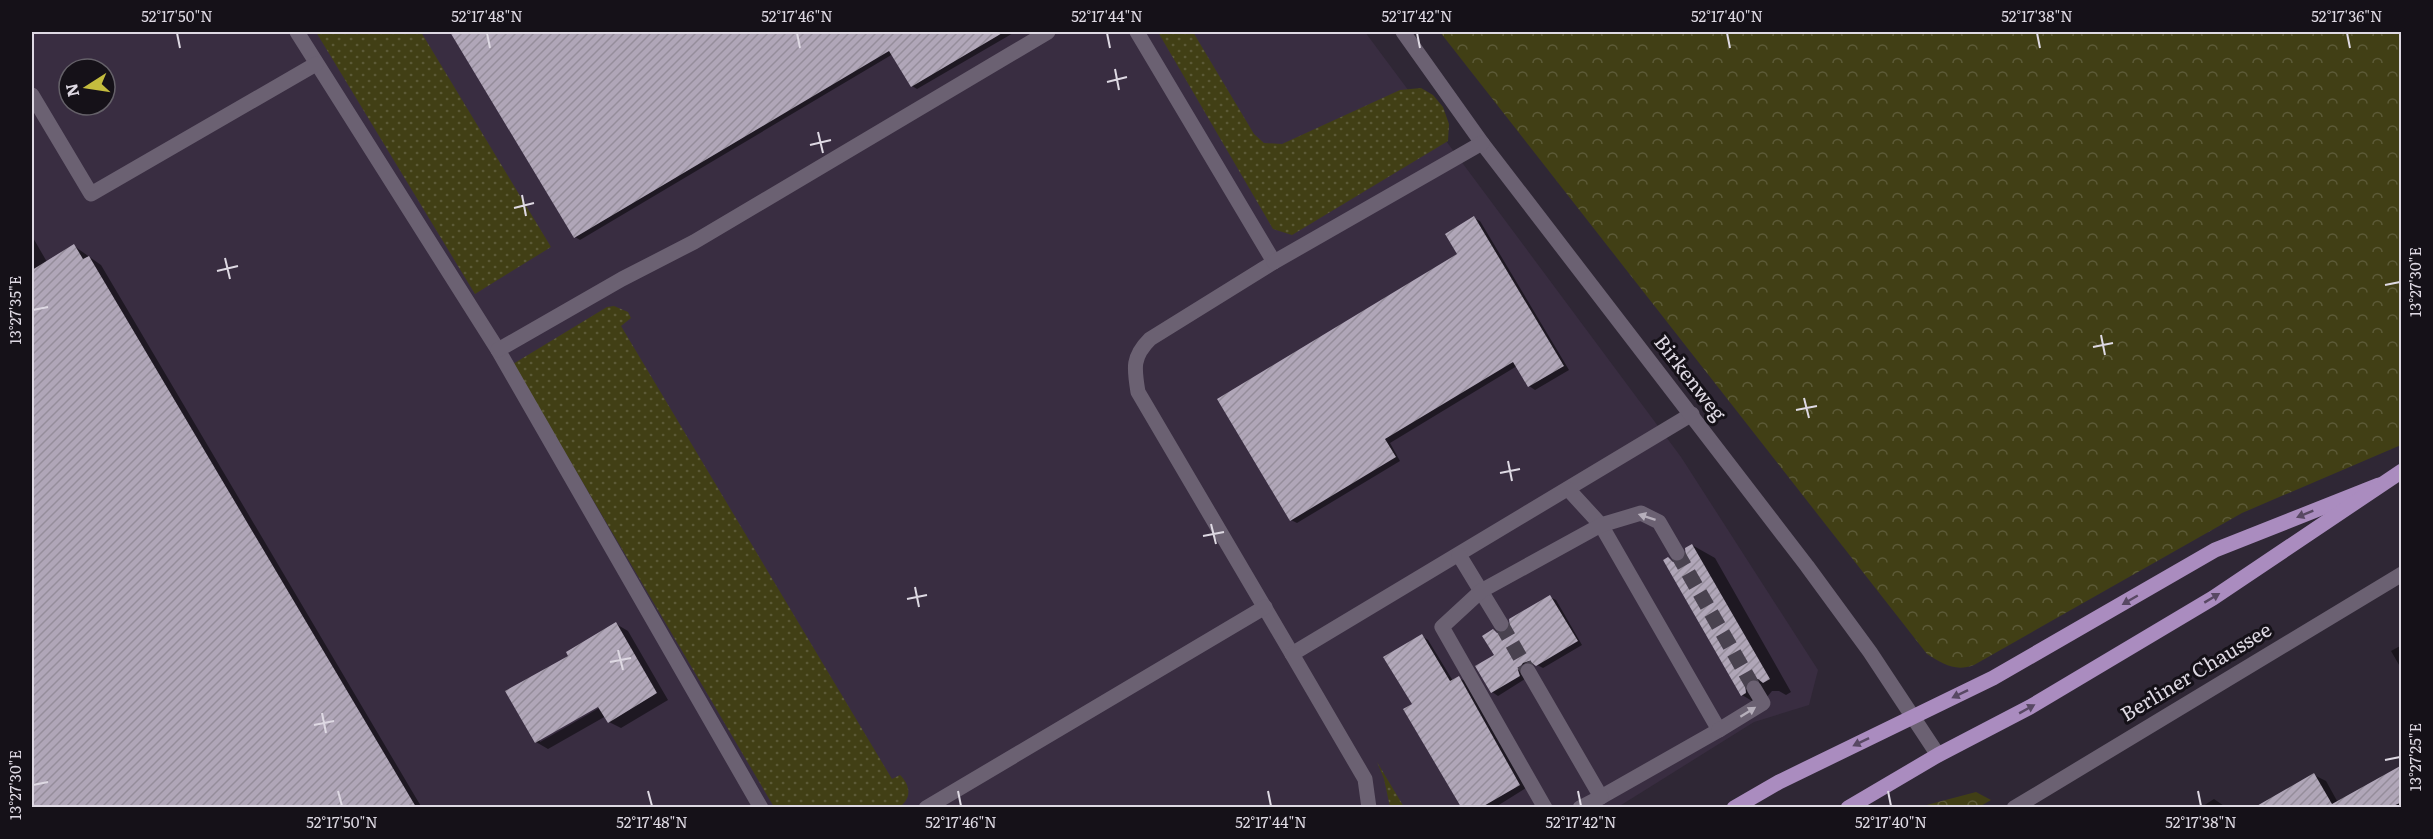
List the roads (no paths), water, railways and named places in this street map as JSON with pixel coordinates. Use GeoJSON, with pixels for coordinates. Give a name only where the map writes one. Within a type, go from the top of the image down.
{"type":"FeatureCollection","features":[{"type":"Feature","properties":{"kind":"main road"},"geometry":{"type":"LineString","coordinates":[[1848,807],[1938,755],[2030,707],[2237,583],[2402,471]]}},
{"type":"Feature","properties":{"kind":"main road"},"geometry":{"type":"LineString","coordinates":[[1734,807],[1779,782],[1993,678],[2215,550],[2379,485]]}},
{"type":"Feature","properties":{"kind":"street"},"geometry":{"type":"LineString","coordinates":[[297,32],[498,350],[761,807]]}},
{"type":"Feature","properties":{"kind":"street"},"geometry":{"type":"LineString","coordinates":[[498,350],[622,279],[694,242],[1048,32]]}},
{"type":"Feature","properties":{"kind":"street"},"geometry":{"type":"LineString","coordinates":[[1137,32],[1274,262]]}},
{"type":"Feature","properties":{"kind":"street","name":"Birkenweg"},"geometry":{"type":"LineString","coordinates":[[1403,32],[1451,96],[1482,143],[1692,414],[1870,652],[1938,755]]}},
{"type":"Feature","properties":{"kind":"street"},"geometry":{"type":"LineString","coordinates":[[32,95],[91,194],[316,64]]}},
{"type":"Feature","properties":{"kind":"street"},"geometry":{"type":"LineString","coordinates":[[1369,807],[1365,779],[1138,392],[1135,371],[1138,351],[1150,339],[1274,262],[1482,143]]}},
{"type":"Feature","properties":{"kind":"street"},"geometry":{"type":"LineString","coordinates":[[1292,654],[1692,414]]}},
{"type":"Feature","properties":{"kind":"street"},"geometry":{"type":"LineString","coordinates":[[1568,489],[1601,525],[1719,730]]}},
{"type":"Feature","properties":{"kind":"street"},"geometry":{"type":"LineString","coordinates":[[1545,807],[1442,627],[1481,591],[1601,525],[1641,513],[1659,522],[1677,552]]}},
{"type":"Feature","properties":{"kind":"street"},"geometry":{"type":"LineString","coordinates":[[1459,555],[1501,624]]}},
{"type":"Feature","properties":{"kind":"street","name":"Berliner Chaussee"},"geometry":{"type":"LineString","coordinates":[[2014,807],[2402,574]]}},
{"type":"Feature","properties":{"kind":"street"},"geometry":{"type":"LineString","coordinates":[[926,807],[1265,607]]}},
{"type":"Feature","properties":{"kind":"street"},"geometry":{"type":"LineString","coordinates":[[1528,671],[1600,796]]}},
{"type":"Feature","properties":{"kind":"street"},"geometry":{"type":"LineString","coordinates":[[1580,807],[1719,730],[1762,703],[1754,688]]}},
{"type":"Feature","properties":{"kind":"tunnel"},"geometry":{"type":"LineString","coordinates":[[1677,553],[1754,688]]}},
{"type":"Feature","properties":{"kind":"tunnel"},"geometry":{"type":"LineString","coordinates":[[1501,624],[1528,671]]}}]}
